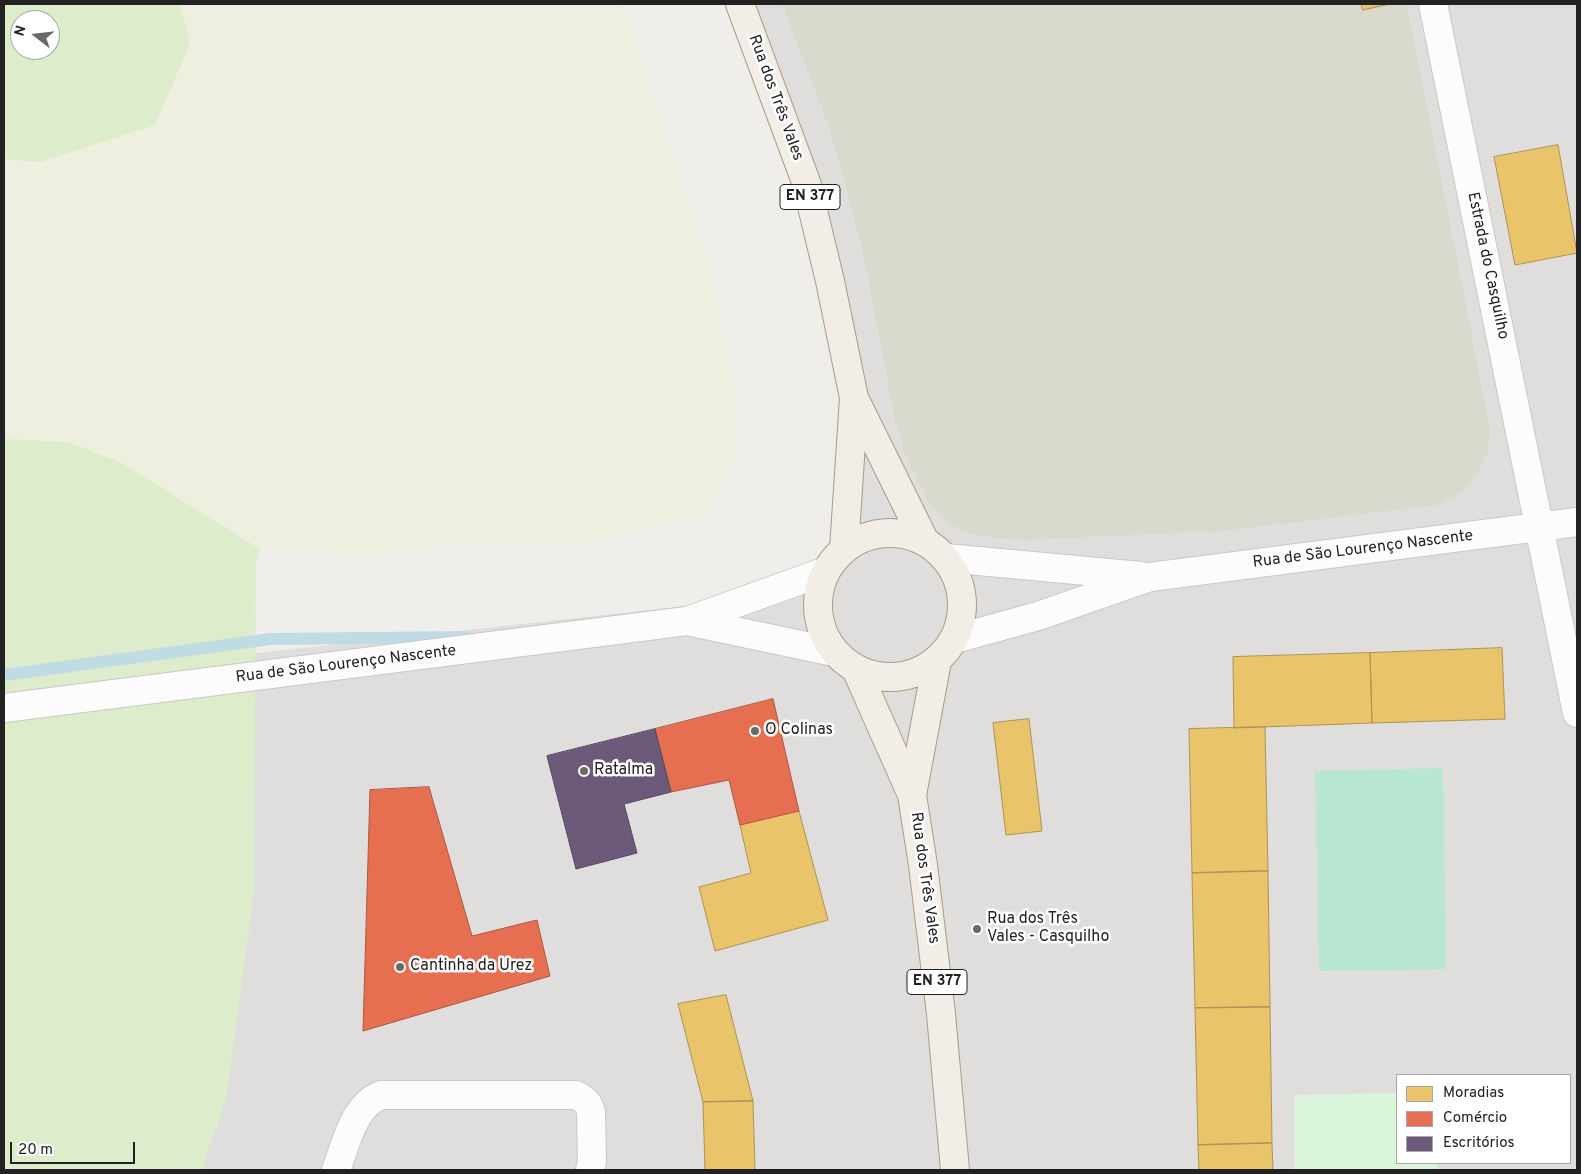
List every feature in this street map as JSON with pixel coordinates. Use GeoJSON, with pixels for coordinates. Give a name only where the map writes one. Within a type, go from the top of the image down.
{"type":"FeatureCollection","features":[{"type":"Feature","properties":{"kind":"main road","name":"Rua dos Três Vales"},"geometry":{"type":"LineString","coordinates":[[740,4],[806,182],[830,281],[854,398],[924,540]]}},
{"type":"Feature","properties":{"kind":"main road","name":"Rua dos Três Vales"},"geometry":{"type":"LineString","coordinates":[[844,549],[854,398]]}},
{"type":"Feature","properties":{"kind":"main road","name":"Rua dos Três Vales"},"geometry":{"type":"LineString","coordinates":[[897,532],[924,540],[946,558],[960,583],[963,611],[955,639],[937,661],[912,674],[883,678],[856,669],[834,652],[821,626],[817,598],[826,571],[844,549],[869,535],[897,532]]}},
{"type":"Feature","properties":{"kind":"main road","name":"Rua dos Três Vales"},"geometry":{"type":"LineString","coordinates":[[912,795],[937,661]]}},
{"type":"Feature","properties":{"kind":"main road","name":"Rua dos Três Vales"},"geometry":{"type":"LineString","coordinates":[[856,669],[912,795],[923,865],[941,1014],[955,1170]]}},
{"type":"Feature","properties":{"kind":"street","name":"Estrada do Casquilho"},"geometry":{"type":"LineString","coordinates":[[1433,4],[1541,527],[1577,713]]}},
{"type":"Feature","properties":{"kind":"street","name":"Rua de São Lourenço Nascente"},"geometry":{"type":"LineString","coordinates":[[955,639],[1038,616],[1150,577],[1577,522]]}},
{"type":"Feature","properties":{"kind":"street","name":"Rua de São Lourenço Nascente"},"geometry":{"type":"LineString","coordinates":[[946,558],[1150,577]]}},
{"type":"Feature","properties":{"kind":"street","name":"Rua de São Lourenço Nascente"},"geometry":{"type":"LineString","coordinates":[[4,708],[687,621],[826,571]]}},
{"type":"Feature","properties":{"kind":"street","name":"Rua de São Lourenço Nascente"},"geometry":{"type":"LineString","coordinates":[[687,621],[834,652]]}},
{"type":"Feature","properties":{"kind":"street"},"geometry":{"type":"LineString","coordinates":[[336,1170],[360,1112],[373,1098],[381,1095],[576,1095],[590,1106],[592,1162],[590,1170]]}},
{"type":"Feature","properties":{"kind":"shaded area"},"geometry":{"type":"Polygon","coordinates":[[[733,4],[1577,4],[1577,1170],[4,1170],[4,681],[804,593],[855,502],[811,183],[733,4]]]}},
{"type":"Feature","properties":{"kind":"shaded area"},"geometry":{"type":"Polygon","coordinates":[[[782,4],[1407,4],[1490,428],[1487,455],[1477,475],[1463,491],[1437,505],[1222,531],[1018,540],[964,532],[944,520],[928,501],[906,457],[895,421],[862,247],[830,130],[782,4]]]}},
{"type":"Feature","properties":{"kind":"green space"},"geometry":{"type":"Polygon","coordinates":[[[4,4],[179,4],[188,33],[189,46],[155,125],[41,162],[4,159],[4,4]]]}},
{"type":"Feature","properties":{"kind":"green space"},"geometry":{"type":"Polygon","coordinates":[[[179,4],[620,4],[630,26],[710,270],[735,396],[737,457],[704,516],[576,544],[461,543],[372,557],[263,550],[122,463],[68,442],[4,440],[4,159],[41,162],[188,33],[179,4]]]}},
{"type":"Feature","properties":{"kind":"green space"},"geometry":{"type":"Polygon","coordinates":[[[4,440],[68,442],[122,463],[260,549],[256,565],[254,891],[226,1100],[201,1170],[4,1170],[4,440]]]}},
{"type":"Feature","properties":{"kind":"green space"},"geometry":{"type":"Polygon","coordinates":[[[1443,768],[1446,969],[1319,971],[1315,771],[1443,768]]]}},
{"type":"Feature","properties":{"kind":"green space"},"geometry":{"type":"Polygon","coordinates":[[[1396,1093],[1396,1164],[1437,1164],[1437,1170],[1295,1170],[1294,1095],[1396,1093]]]}},
{"type":"Feature","properties":{"kind":"building: Moradias"},"geometry":{"type":"Polygon","coordinates":[[[1361,4],[1390,4],[1363,10],[1361,4]]]}},
{"type":"Feature","properties":{"kind":"building: Moradias"},"geometry":{"type":"Polygon","coordinates":[[[1558,145],[1577,253],[1515,265],[1494,157],[1558,145]]]}},
{"type":"Feature","properties":{"kind":"building: Moradias"},"geometry":{"type":"Polygon","coordinates":[[[1502,648],[1505,719],[1372,723],[1370,653],[1502,648]]]}},
{"type":"Feature","properties":{"kind":"building: Moradias"},"geometry":{"type":"Polygon","coordinates":[[[1370,653],[1372,723],[1234,728],[1233,657],[1370,653]]]}},
{"type":"Feature","properties":{"kind":"building: Moradias"},"geometry":{"type":"Polygon","coordinates":[[[1029,719],[1042,831],[1006,835],[993,723],[1029,719]]]}},
{"type":"Feature","properties":{"kind":"building: Moradias"},"geometry":{"type":"Polygon","coordinates":[[[1265,727],[1268,871],[1192,873],[1189,729],[1265,727]]]}},
{"type":"Feature","properties":{"kind":"building: Moradias"},"geometry":{"type":"Polygon","coordinates":[[[799,811],[828,920],[715,951],[699,887],[751,873],[740,825],[799,811]]]}},
{"type":"Feature","properties":{"kind":"building: Moradias"},"geometry":{"type":"Polygon","coordinates":[[[1268,871],[1270,1007],[1195,1008],[1192,873],[1268,871]]]}},
{"type":"Feature","properties":{"kind":"building: Moradias"},"geometry":{"type":"Polygon","coordinates":[[[726,995],[753,1101],[703,1102],[678,1004],[726,995]]]}},
{"type":"Feature","properties":{"kind":"building: Moradias"},"geometry":{"type":"Polygon","coordinates":[[[1270,1007],[1272,1143],[1198,1145],[1195,1008],[1270,1007]]]}},
{"type":"Feature","properties":{"kind":"building: Moradias"},"geometry":{"type":"Polygon","coordinates":[[[753,1101],[755,1170],[705,1170],[703,1102],[753,1101]]]}},
{"type":"Feature","properties":{"kind":"building: Moradias"},"geometry":{"type":"Polygon","coordinates":[[[1272,1143],[1273,1170],[1199,1170],[1198,1145],[1272,1143]]]}},
{"type":"Feature","properties":{"kind":"building: Comércio"},"geometry":{"type":"Polygon","coordinates":[[[773,699],[799,811],[740,825],[729,780],[671,792],[655,729],[773,699]]]}},
{"type":"Feature","properties":{"kind":"building: Comércio"},"geometry":{"type":"Polygon","coordinates":[[[429,787],[472,936],[537,920],[550,976],[363,1031],[370,790],[429,787]]]}},
{"type":"Feature","properties":{"kind":"building: Escritórios"},"geometry":{"type":"Polygon","coordinates":[[[655,729],[671,792],[624,804],[637,853],[576,869],[547,756],[655,729]]]}},
{"type":"Feature","properties":{"kind":"waterway"},"geometry":{"type":"LineString","coordinates":[[4,675],[271,639],[468,637]]}},
{"type":"Feature","properties":{"kind":"place","name":"O Colinas"},"geometry":{"type":"Point","coordinates":[755,731]}},
{"type":"Feature","properties":{"kind":"place","name":"Ratalma"},"geometry":{"type":"Point","coordinates":[584,771]}},
{"type":"Feature","properties":{"kind":"place","name":"Rua dos Três Vales - Casquilho"},"geometry":{"type":"Point","coordinates":[977,929]}},
{"type":"Feature","properties":{"kind":"place","name":"Cantinha da Urez"},"geometry":{"type":"Point","coordinates":[400,967]}}]}
